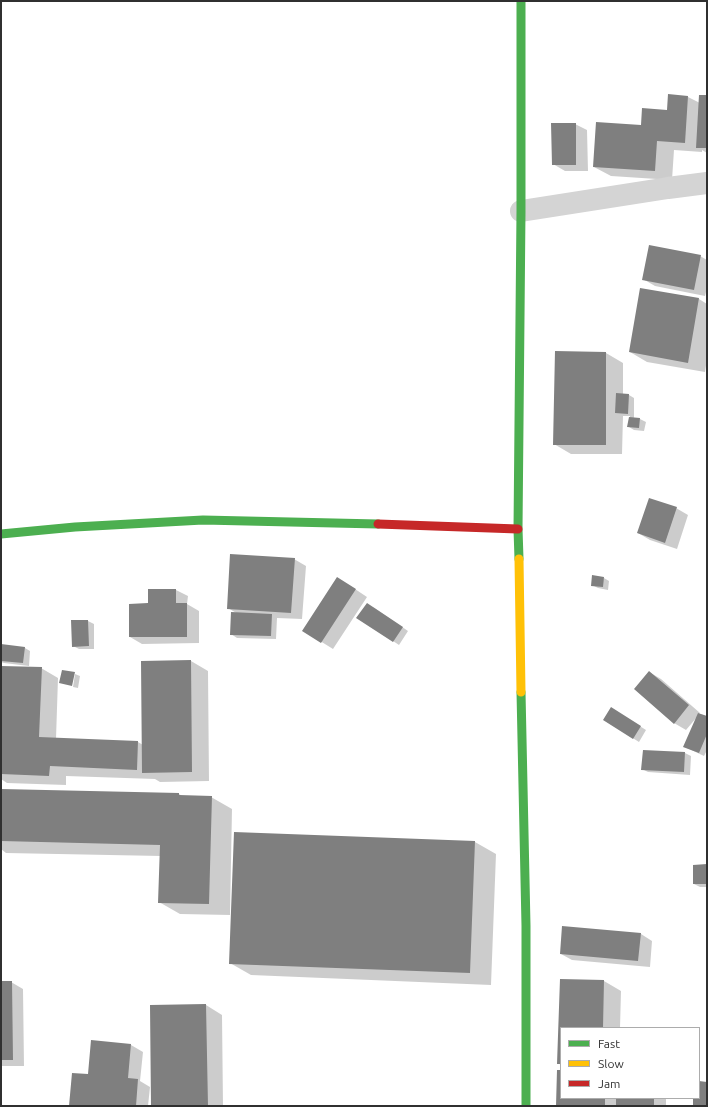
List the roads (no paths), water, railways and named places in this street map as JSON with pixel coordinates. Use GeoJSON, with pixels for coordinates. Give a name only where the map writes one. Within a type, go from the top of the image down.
{"type":"FeatureCollection","features":[{"type":"Feature","properties":{"kind":"street"},"geometry":{"type":"LineString","coordinates":[[521,1],[518,529],[526,918],[526,1106]]}},
{"type":"Feature","properties":{"kind":"street"},"geometry":{"type":"LineString","coordinates":[[521,211],[707,183]]}},
{"type":"Feature","properties":{"kind":"street"},"geometry":{"type":"LineString","coordinates":[[1,534],[75,527],[203,520],[332,522],[518,529]]}}]}
